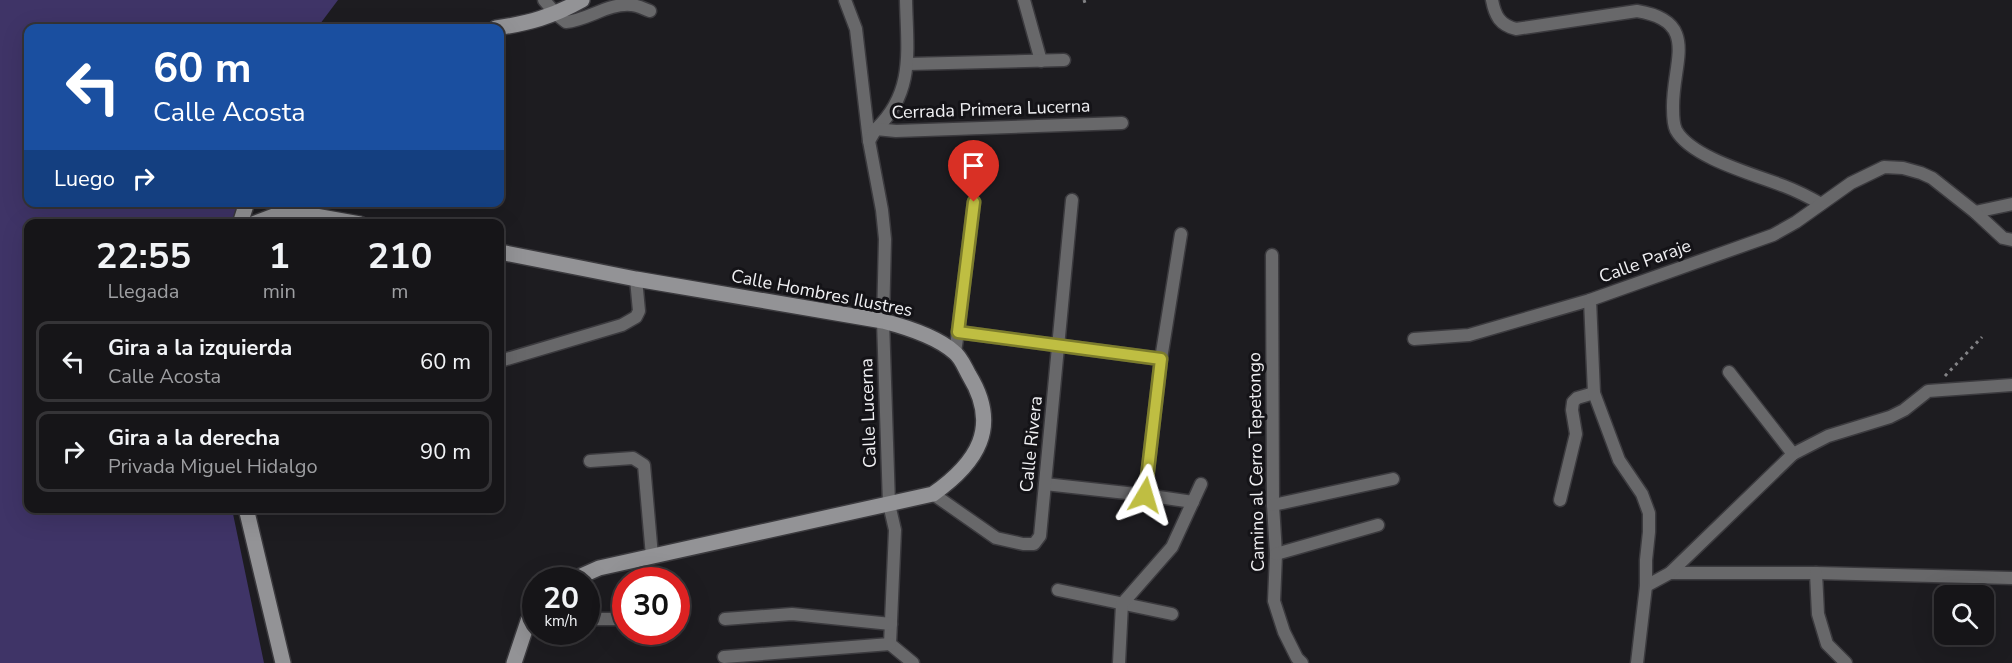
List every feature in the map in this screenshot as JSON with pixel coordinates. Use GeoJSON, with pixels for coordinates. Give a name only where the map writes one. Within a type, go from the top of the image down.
{"type":"FeatureCollection","features":[{"type":"Feature","properties":{"kind":"main road"},"geometry":{"type":"LineString","coordinates":[[504,27],[556,14],[582,0]]}},
{"type":"Feature","properties":{"kind":"main road"},"geometry":{"type":"LineString","coordinates":[[265,219],[287,210],[312,209],[344,219]]}},
{"type":"Feature","properties":{"kind":"main road","name":"Calle Hombres Ilustres"},"geometry":{"type":"LineString","coordinates":[[504,253],[636,279],[883,321],[915,330],[956,352]]}},
{"type":"Feature","properties":{"kind":"main road"},"geometry":{"type":"LineString","coordinates":[[600,568],[933,494],[954,479],[972,458],[982,436],[984,411],[976,387],[956,352]]}},
{"type":"Feature","properties":{"kind":"main road"},"geometry":{"type":"LineString","coordinates":[[247,513],[283,663]]}},
{"type":"Feature","properties":{"kind":"main road"},"geometry":{"type":"LineString","coordinates":[[514,663],[522,644]]}},
{"type":"Feature","properties":{"kind":"street"},"geometry":{"type":"LineString","coordinates":[[544,0],[566,22],[576,21],[613,6],[632,4],[650,11]]}},
{"type":"Feature","properties":{"kind":"street","name":"Calle Lucerna"},"geometry":{"type":"LineString","coordinates":[[845,0],[856,29],[869,141],[885,239],[883,321],[889,504],[895,530],[890,644]]}},
{"type":"Feature","properties":{"kind":"street"},"geometry":{"type":"LineString","coordinates":[[876,129],[887,119],[901,95],[908,64],[906,0]]}},
{"type":"Feature","properties":{"kind":"street"},"geometry":{"type":"LineString","coordinates":[[1024,0],[1041,61]]}},
{"type":"Feature","properties":{"kind":"street"},"geometry":{"type":"LineString","coordinates":[[1492,0],[1498,18],[1505,26],[1516,29],[1638,11],[1654,14],[1666,20],[1676,29],[1680,42],[1673,95],[1673,119],[1676,130],[1685,141],[1718,162],[1791,189],[1821,204]]}},
{"type":"Feature","properties":{"kind":"street"},"geometry":{"type":"LineString","coordinates":[[908,64],[1064,60]]}},
{"type":"Feature","properties":{"kind":"street","name":"Cerrada Primera Lucerna"},"geometry":{"type":"LineString","coordinates":[[869,141],[876,129],[896,131],[1122,123]]}},
{"type":"Feature","properties":{"kind":"street","name":"Calle Paraje"},"geometry":{"type":"LineString","coordinates":[[1637,663],[1646,586],[1649,513],[1642,494],[1619,460],[1594,393],[1590,300],[1773,235],[1796,222],[1851,183],[1884,167],[1903,168],[1932,178],[2003,238],[2012,240]]}},
{"type":"Feature","properties":{"kind":"street","name":"Calle Rivera"},"geometry":{"type":"LineString","coordinates":[[933,494],[996,538],[1023,544],[1035,544],[1040,536],[1072,200]]}},
{"type":"Feature","properties":{"kind":"street"},"geometry":{"type":"LineString","coordinates":[[956,352],[974,202]]}},
{"type":"Feature","properties":{"kind":"street"},"geometry":{"type":"LineString","coordinates":[[1974,212],[2012,204]]}},
{"type":"Feature","properties":{"kind":"street"},"geometry":{"type":"LineString","coordinates":[[1145,495],[1161,359],[1181,234]]}},
{"type":"Feature","properties":{"kind":"street","name":"Camino al Cerro Tepetongo"},"geometry":{"type":"LineString","coordinates":[[1272,255],[1273,505],[1276,554],[1274,600],[1284,632],[1297,658],[1302,663]]}},
{"type":"Feature","properties":{"kind":"street"},"geometry":{"type":"LineString","coordinates":[[504,360],[622,325],[636,317],[639,311],[636,279]]}},
{"type":"Feature","properties":{"kind":"street"},"geometry":{"type":"LineString","coordinates":[[1414,339],[1469,335],[1590,300]]}},
{"type":"Feature","properties":{"kind":"street"},"geometry":{"type":"LineString","coordinates":[[958,332],[1161,359]]}},
{"type":"Feature","properties":{"kind":"street"},"geometry":{"type":"LineString","coordinates":[[1729,372],[1793,454]]}},
{"type":"Feature","properties":{"kind":"street"},"geometry":{"type":"LineString","coordinates":[[1646,586],[1670,573],[1793,454],[1828,436],[1890,417],[1904,410],[1928,392],[2012,385]]}},
{"type":"Feature","properties":{"kind":"street"},"geometry":{"type":"LineString","coordinates":[[1560,500],[1576,434],[1573,402],[1577,398],[1594,393]]}},
{"type":"Feature","properties":{"kind":"street"},"geometry":{"type":"LineString","coordinates":[[590,461],[633,458],[644,465],[652,556]]}},
{"type":"Feature","properties":{"kind":"street"},"geometry":{"type":"LineString","coordinates":[[1273,505],[1393,479]]}},
{"type":"Feature","properties":{"kind":"street"},"geometry":{"type":"LineString","coordinates":[[1045,484],[1193,502]]}},
{"type":"Feature","properties":{"kind":"street"},"geometry":{"type":"LineString","coordinates":[[1119,663],[1122,604],[1173,547],[1201,484]]}},
{"type":"Feature","properties":{"kind":"street"},"geometry":{"type":"LineString","coordinates":[[1276,554],[1378,525]]}},
{"type":"Feature","properties":{"kind":"street"},"geometry":{"type":"LineString","coordinates":[[1670,573],[1816,573],[2012,578]]}},
{"type":"Feature","properties":{"kind":"street"},"geometry":{"type":"LineString","coordinates":[[1816,573],[1818,614],[1827,644],[1846,663]]}},
{"type":"Feature","properties":{"kind":"street"},"geometry":{"type":"LineString","coordinates":[[1058,590],[1172,614]]}},
{"type":"Feature","properties":{"kind":"street"},"geometry":{"type":"LineString","coordinates":[[725,619],[792,614],[891,624]]}},
{"type":"Feature","properties":{"kind":"street"},"geometry":{"type":"LineString","coordinates":[[724,657],[890,644],[913,663]]}},
{"type":"Feature","properties":{"kind":"path"},"geometry":{"type":"LineString","coordinates":[[1928,392],[1982,337]]}},
{"type":"Feature","properties":{"kind":"shaded area"},"geometry":{"type":"Polygon","coordinates":[[[0,0],[338,0],[320,24],[24,24],[24,207],[244,207],[239,219],[24,219],[24,513],[233,513],[264,663],[0,663],[0,0]]]}},
{"type":"Feature","properties":{"kind":"route"},"geometry":{"type":"LineString","coordinates":[[974,202],[958,332],[1161,359],[1145,495]]}}]}
